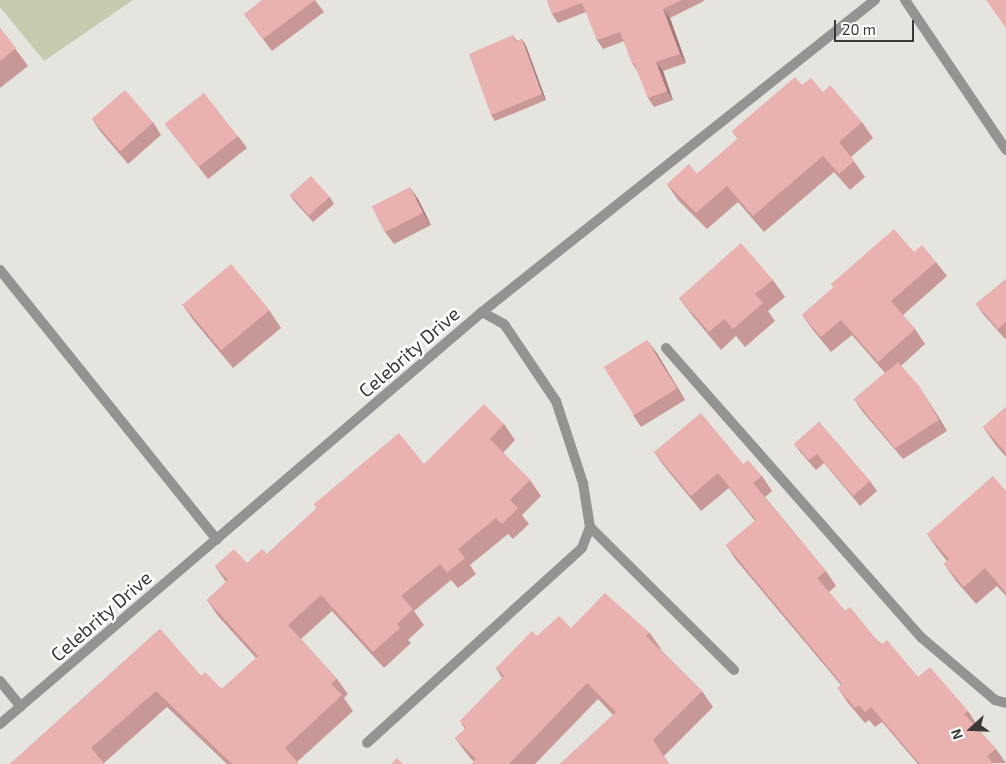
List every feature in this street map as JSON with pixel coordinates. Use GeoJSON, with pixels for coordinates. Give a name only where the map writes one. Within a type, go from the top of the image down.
{"type":"FeatureCollection","features":[{"type":"Feature","properties":{"kind":"street"},"geometry":{"type":"LineString","coordinates":[[482,312],[875,0]]}},
{"type":"Feature","properties":{"kind":"street"},"geometry":{"type":"LineString","coordinates":[[904,0],[1006,150]]}},
{"type":"Feature","properties":{"kind":"street"},"geometry":{"type":"LineString","coordinates":[[0,270],[217,540]]}},
{"type":"Feature","properties":{"kind":"street","name":"Celebrity Drive"},"geometry":{"type":"LineString","coordinates":[[0,724],[482,312],[504,324],[556,401],[583,483],[590,527]]}},
{"type":"Feature","properties":{"kind":"street"},"geometry":{"type":"LineString","coordinates":[[666,348],[922,638],[995,700],[1006,703]]}},
{"type":"Feature","properties":{"kind":"street"},"geometry":{"type":"LineString","coordinates":[[368,742],[582,548],[590,527],[734,670]]}},
{"type":"Feature","properties":{"kind":"street"},"geometry":{"type":"LineString","coordinates":[[0,681],[21,707]]}},
{"type":"Feature","properties":{"kind":"green space"},"geometry":{"type":"Polygon","coordinates":[[[0,0],[133,0],[44,61],[0,7],[0,0]]]}},
{"type":"Feature","properties":{"kind":"building"},"geometry":{"type":"Polygon","coordinates":[[[262,0],[315,0],[263,39],[244,14],[262,0]]]}},
{"type":"Feature","properties":{"kind":"building"},"geometry":{"type":"Polygon","coordinates":[[[547,0],[682,0],[663,9],[680,54],[656,62],[667,91],[648,98],[620,32],[597,40],[582,3],[552,14],[547,0]]]}},
{"type":"Feature","properties":{"kind":"building"},"geometry":{"type":"Polygon","coordinates":[[[986,0],[1006,0],[1006,28],[986,0]]]}},
{"type":"Feature","properties":{"kind":"building"},"geometry":{"type":"Polygon","coordinates":[[[0,28],[16,48],[0,61],[0,28]]]}},
{"type":"Feature","properties":{"kind":"building"},"geometry":{"type":"Polygon","coordinates":[[[513,35],[515,42],[522,39],[542,94],[491,115],[469,54],[513,35]]]}},
{"type":"Feature","properties":{"kind":"building"},"geometry":{"type":"Polygon","coordinates":[[[795,77],[802,85],[811,78],[823,92],[830,85],[862,122],[839,142],[854,161],[839,174],[823,156],[753,216],[727,186],[696,213],[667,184],[689,164],[697,174],[738,138],[732,131],[795,77]]]}},
{"type":"Feature","properties":{"kind":"building"},"geometry":{"type":"Polygon","coordinates":[[[125,90],[153,122],[120,151],[92,119],[125,90]]]}},
{"type":"Feature","properties":{"kind":"building"},"geometry":{"type":"Polygon","coordinates":[[[204,93],[238,136],[198,167],[165,124],[204,93]]]}},
{"type":"Feature","properties":{"kind":"building"},"geometry":{"type":"Polygon","coordinates":[[[311,176],[330,197],[309,216],[290,195],[311,176]]]}},
{"type":"Feature","properties":{"kind":"building"},"geometry":{"type":"Polygon","coordinates":[[[410,187],[423,213],[385,232],[372,207],[410,187]]]}},
{"type":"Feature","properties":{"kind":"building"},"geometry":{"type":"Polygon","coordinates":[[[894,229],[914,252],[922,245],[936,262],[891,301],[915,329],[878,362],[841,320],[821,337],[802,315],[834,287],[831,284],[894,229]]]}},
{"type":"Feature","properties":{"kind":"building"},"geometry":{"type":"Polygon","coordinates":[[[741,243],[773,280],[755,294],[763,303],[733,329],[724,319],[709,332],[679,298],[741,243]]]}},
{"type":"Feature","properties":{"kind":"building"},"geometry":{"type":"Polygon","coordinates":[[[231,264],[270,310],[221,350],[183,304],[231,264]]]}},
{"type":"Feature","properties":{"kind":"building"},"geometry":{"type":"Polygon","coordinates":[[[1006,279],[1006,322],[998,329],[976,304],[1006,279]]]}},
{"type":"Feature","properties":{"kind":"building"},"geometry":{"type":"Polygon","coordinates":[[[647,340],[677,388],[634,415],[604,367],[647,340]]]}},
{"type":"Feature","properties":{"kind":"building"},"geometry":{"type":"Polygon","coordinates":[[[898,362],[920,387],[939,420],[895,448],[854,399],[898,362]]]}},
{"type":"Feature","properties":{"kind":"building"},"geometry":{"type":"Polygon","coordinates":[[[484,404],[504,424],[490,439],[530,480],[510,500],[518,508],[502,524],[496,518],[458,549],[465,558],[447,573],[440,564],[401,596],[413,609],[397,624],[400,628],[373,652],[321,595],[288,625],[337,679],[331,684],[342,695],[285,748],[299,764],[232,764],[156,691],[91,748],[105,764],[10,764],[160,629],[201,676],[205,672],[222,689],[258,656],[207,600],[228,580],[215,566],[234,549],[247,563],[262,549],[267,554],[317,508],[314,504],[399,433],[424,464],[484,404]]]}},
{"type":"Feature","properties":{"kind":"building"},"geometry":{"type":"Polygon","coordinates":[[[1006,407],[1006,453],[983,427],[1006,407]]]}},
{"type":"Feature","properties":{"kind":"building"},"geometry":{"type":"Polygon","coordinates":[[[701,413],[743,464],[748,460],[762,476],[753,483],[826,571],[817,578],[845,611],[850,607],[881,645],[887,640],[918,677],[930,667],[968,711],[964,714],[996,749],[987,756],[992,764],[920,764],[871,707],[865,712],[859,705],[855,708],[838,688],[842,684],[726,545],[756,520],[718,473],[691,496],[654,452],[701,413]]]}},
{"type":"Feature","properties":{"kind":"building"},"geometry":{"type":"Polygon","coordinates":[[[819,422],[870,481],[853,496],[817,454],[809,460],[794,444],[819,422]]]}},
{"type":"Feature","properties":{"kind":"building"},"geometry":{"type":"Polygon","coordinates":[[[993,476],[1006,491],[1006,593],[985,568],[964,587],[944,564],[949,559],[927,534],[993,476]]]}},
{"type":"Feature","properties":{"kind":"building"},"geometry":{"type":"Polygon","coordinates":[[[605,593],[650,633],[646,636],[702,691],[653,740],[668,763],[560,764],[616,712],[587,683],[509,764],[471,764],[476,759],[455,738],[466,728],[460,721],[504,676],[496,668],[532,631],[537,636],[559,616],[571,628],[605,593]]]}},
{"type":"Feature","properties":{"kind":"building"},"geometry":{"type":"Polygon","coordinates":[[[397,758],[403,764],[391,764],[397,758]]]}}]}
